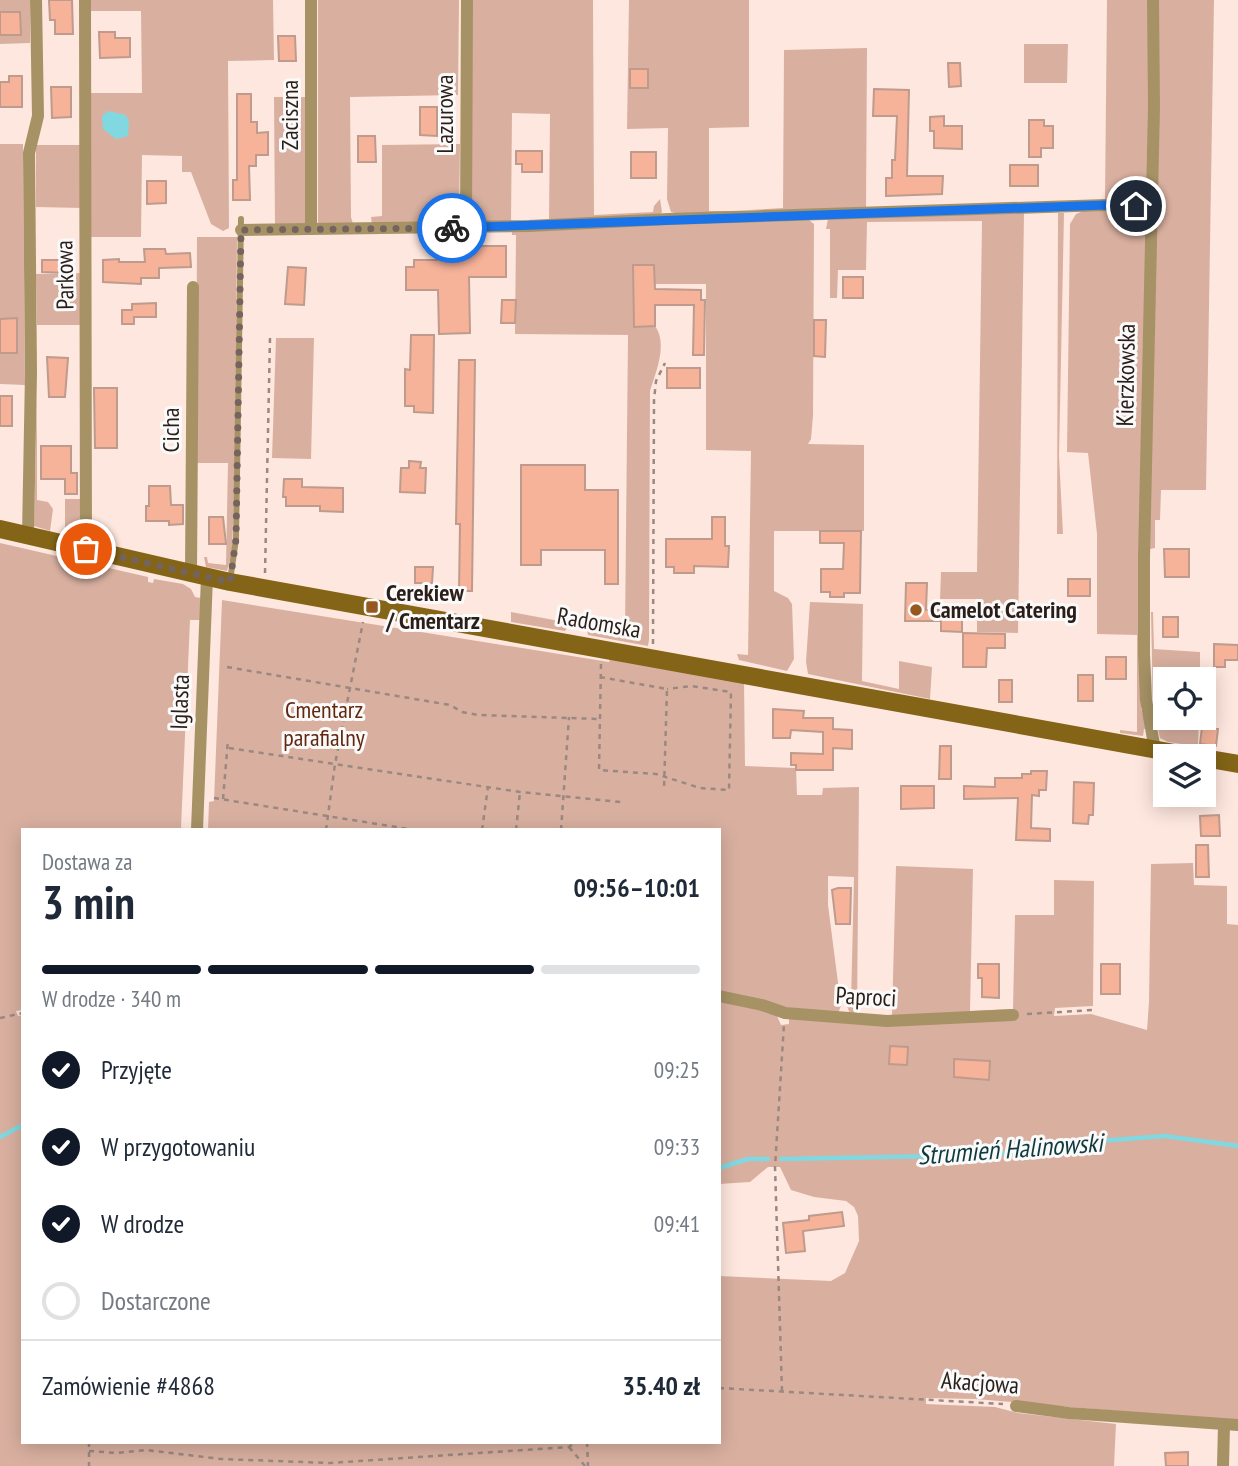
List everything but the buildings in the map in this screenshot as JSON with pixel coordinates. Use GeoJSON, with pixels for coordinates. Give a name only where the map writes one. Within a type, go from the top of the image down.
{"type":"FeatureCollection","features":[{"type":"Feature","properties":{"kind":"street"},"geometry":{"type":"LineString","coordinates":[[28,535],[31,373],[29,153],[37,125],[36,0]]}},
{"type":"Feature","properties":{"kind":"street","name":"Parkowa"},"geometry":{"type":"LineString","coordinates":[[85,0],[86,549]]}},
{"type":"Feature","properties":{"kind":"street","name":"Zaciszna"},"geometry":{"type":"LineString","coordinates":[[311,0],[311,229]]}},
{"type":"Feature","properties":{"kind":"street","name":"Lazurowa"},"geometry":{"type":"LineString","coordinates":[[466,228],[467,0]]}},
{"type":"Feature","properties":{"kind":"street","name":"Kierzkowska"},"geometry":{"type":"LineString","coordinates":[[1153,0],[1154,107],[1150,206],[1144,654],[1146,700],[1154,744]]}},
{"type":"Feature","properties":{"kind":"street"},"geometry":{"type":"LineString","coordinates":[[241,225],[311,229],[466,228],[1106,205],[1150,206]]}},
{"type":"Feature","properties":{"kind":"street","name":"Cicha"},"geometry":{"type":"LineString","coordinates":[[193,287],[199,575]]}},
{"type":"Feature","properties":{"kind":"street","name":"Radomska"},"geometry":{"type":"LineString","coordinates":[[0,529],[230,582],[1153,750]]}},
{"type":"Feature","properties":{"kind":"street","name":"Iglasta"},"geometry":{"type":"LineString","coordinates":[[197,828],[199,575]]}},
{"type":"Feature","properties":{"kind":"street"},"geometry":{"type":"LineString","coordinates":[[1216,760],[1238,764]]}},
{"type":"Feature","properties":{"kind":"street","name":"Paproci"},"geometry":{"type":"LineString","coordinates":[[721,996],[785,1013],[887,1021],[1013,1015]]}},
{"type":"Feature","properties":{"kind":"street","name":"Akacjowa"},"geometry":{"type":"LineString","coordinates":[[1016,1406],[1069,1413],[1238,1425]]}},
{"type":"Feature","properties":{"kind":"street"},"geometry":{"type":"LineString","coordinates":[[1223,1466],[1224,1425]]}},
{"type":"Feature","properties":{"kind":"lane"},"geometry":{"type":"LineString","coordinates":[[230,582],[236,539],[241,225]]}},
{"type":"Feature","properties":{"kind":"path"},"geometry":{"type":"LineString","coordinates":[[262,587],[265,573],[270,338]]}},
{"type":"Feature","properties":{"kind":"path"},"geometry":{"type":"LineString","coordinates":[[652,657],[653,424],[656,381],[665,363]]}},
{"type":"Feature","properties":{"kind":"path"},"geometry":{"type":"LineString","coordinates":[[326,828],[335,764],[363,622]]}},
{"type":"Feature","properties":{"kind":"path"},"geometry":{"type":"LineString","coordinates":[[600,677],[667,689],[691,686],[731,692],[729,790],[700,788],[664,776],[635,771],[599,770],[598,719],[600,677],[602,648]]}},
{"type":"Feature","properties":{"kind":"path"},"geometry":{"type":"LineString","coordinates":[[227,667],[450,705],[462,712],[478,715],[598,719]]}},
{"type":"Feature","properties":{"kind":"path"},"geometry":{"type":"LineString","coordinates":[[664,789],[667,689]]}},
{"type":"Feature","properties":{"kind":"path"},"geometry":{"type":"LineString","coordinates":[[561,828],[569,717]]}},
{"type":"Feature","properties":{"kind":"path"},"geometry":{"type":"LineString","coordinates":[[223,799],[228,740]]}},
{"type":"Feature","properties":{"kind":"path"},"geometry":{"type":"LineString","coordinates":[[229,748],[520,792],[621,802]]}},
{"type":"Feature","properties":{"kind":"path"},"geometry":{"type":"LineString","coordinates":[[482,828],[488,787]]}},
{"type":"Feature","properties":{"kind":"path"},"geometry":{"type":"LineString","coordinates":[[516,828],[520,792]]}},
{"type":"Feature","properties":{"kind":"path"},"geometry":{"type":"LineString","coordinates":[[214,798],[403,828]]}},
{"type":"Feature","properties":{"kind":"path"},"geometry":{"type":"LineString","coordinates":[[1013,1015],[1093,1010]]}},
{"type":"Feature","properties":{"kind":"path"},"geometry":{"type":"LineString","coordinates":[[0,1018],[21,1013]]}},
{"type":"Feature","properties":{"kind":"path"},"geometry":{"type":"LineString","coordinates":[[782,1391],[775,1167],[785,1013]]}},
{"type":"Feature","properties":{"kind":"path","name":"Akacjowa"},"geometry":{"type":"LineString","coordinates":[[721,1388],[1016,1406]]}},
{"type":"Feature","properties":{"kind":"path"},"geometry":{"type":"LineString","coordinates":[[89,1444],[89,1466]]}},
{"type":"Feature","properties":{"kind":"path"},"geometry":{"type":"LineString","coordinates":[[89,1451],[146,1450],[221,1459],[330,1463],[569,1447],[573,1444]]}},
{"type":"Feature","properties":{"kind":"path"},"geometry":{"type":"LineString","coordinates":[[587,1444],[587,1466]]}},
{"type":"Feature","properties":{"kind":"path"},"geometry":{"type":"LineString","coordinates":[[569,1447],[587,1466]]}},
{"type":"Feature","properties":{"kind":"green space"},"geometry":{"type":"Polygon","coordinates":[[[0,0],[30,0],[30,43],[0,44],[0,0]]]}},
{"type":"Feature","properties":{"kind":"green space"},"geometry":{"type":"Polygon","coordinates":[[[90,0],[273,0],[274,60],[228,61],[229,228],[223,231],[211,224],[191,172],[182,172],[182,156],[142,155],[141,237],[91,237],[91,93],[142,93],[141,11],[90,11],[90,0]]]}},
{"type":"Feature","properties":{"kind":"green space"},"geometry":{"type":"Polygon","coordinates":[[[318,0],[459,0],[458,95],[350,97],[353,224],[318,225],[318,0]]]}},
{"type":"Feature","properties":{"kind":"green space"},"geometry":{"type":"Polygon","coordinates":[[[470,0],[593,0],[594,215],[653,212],[660,199],[662,212],[659,216],[549,222],[550,114],[512,113],[511,223],[473,220],[470,215],[470,0]]]}},
{"type":"Feature","properties":{"kind":"green space"},"geometry":{"type":"Polygon","coordinates":[[[629,0],[749,0],[749,127],[709,128],[709,211],[731,213],[671,212],[667,199],[668,128],[627,129],[629,0]]]}},
{"type":"Feature","properties":{"kind":"green space"},"geometry":{"type":"Polygon","coordinates":[[[1107,0],[1214,0],[1206,490],[1161,490],[1160,520],[1155,520],[1155,548],[1150,549],[1147,194],[1142,200],[1105,200],[1107,0]]]}},
{"type":"Feature","properties":{"kind":"green space"},"geometry":{"type":"Polygon","coordinates":[[[1024,44],[1068,44],[1067,83],[1024,83],[1024,44]]]}},
{"type":"Feature","properties":{"kind":"green space"},"geometry":{"type":"Polygon","coordinates":[[[867,48],[866,209],[748,210],[783,208],[784,50],[867,48]]]}},
{"type":"Feature","properties":{"kind":"green space"},"geometry":{"type":"Polygon","coordinates":[[[274,97],[306,97],[305,224],[275,224],[274,97]]]}},
{"type":"Feature","properties":{"kind":"green space"},"geometry":{"type":"Polygon","coordinates":[[[0,144],[23,144],[25,385],[0,384],[0,144]]]}},
{"type":"Feature","properties":{"kind":"green space"},"geometry":{"type":"Polygon","coordinates":[[[460,144],[459,222],[372,224],[371,217],[382,216],[382,145],[460,144]]]}},
{"type":"Feature","properties":{"kind":"green space"},"geometry":{"type":"Polygon","coordinates":[[[36,145],[81,145],[82,208],[36,207],[36,145]]]}},
{"type":"Feature","properties":{"kind":"green space"},"geometry":{"type":"Polygon","coordinates":[[[1134,210],[1146,223],[1139,635],[1141,709],[1148,729],[1144,729],[1143,736],[1120,733],[1120,730],[1137,732],[1137,635],[1097,634],[1097,534],[1088,453],[1067,452],[1070,224],[1076,214],[1083,211],[1134,210]]]}},
{"type":"Feature","properties":{"kind":"green space"},"geometry":{"type":"Polygon","coordinates":[[[1024,213],[1018,633],[977,632],[977,599],[940,599],[941,572],[977,572],[982,221],[867,222],[866,270],[838,270],[837,298],[830,298],[830,229],[826,229],[828,219],[1024,213]]]}},
{"type":"Feature","properties":{"kind":"green space"},"geometry":{"type":"Polygon","coordinates":[[[1058,213],[1064,213],[1059,456],[1063,534],[1057,534],[1058,213]]]}},
{"type":"Feature","properties":{"kind":"green space"},"geometry":{"type":"Polygon","coordinates":[[[809,220],[814,224],[813,416],[808,444],[864,445],[864,531],[774,531],[774,591],[788,598],[792,604],[794,659],[787,671],[739,660],[737,654],[748,655],[751,451],[706,450],[706,284],[655,284],[654,265],[634,265],[634,326],[655,326],[661,341],[660,358],[650,391],[649,640],[648,646],[588,635],[586,626],[625,632],[628,335],[515,334],[516,235],[512,235],[512,230],[809,220]]]}},
{"type":"Feature","properties":{"kind":"green space"},"geometry":{"type":"Polygon","coordinates":[[[197,237],[237,237],[235,463],[232,552],[227,571],[206,567],[204,557],[207,557],[208,563],[226,565],[228,463],[196,463],[197,237]]]}},
{"type":"Feature","properties":{"kind":"green space"},"geometry":{"type":"Polygon","coordinates":[[[82,273],[82,325],[37,325],[36,274],[82,273]]]}},
{"type":"Feature","properties":{"kind":"green space"},"geometry":{"type":"Polygon","coordinates":[[[276,338],[314,338],[311,459],[272,458],[276,338]]]}},
{"type":"Feature","properties":{"kind":"green space"},"geometry":{"type":"Polygon","coordinates":[[[37,394],[37,500],[48,502],[53,509],[50,531],[34,526],[37,394]]]}},
{"type":"Feature","properties":{"kind":"green space"},"geometry":{"type":"Polygon","coordinates":[[[65,499],[82,499],[82,539],[65,534],[65,499]]]}},
{"type":"Feature","properties":{"kind":"green space","name":"Cmentarz parafialny"},"geometry":{"type":"Polygon","coordinates":[[[0,543],[148,577],[148,582],[153,583],[154,579],[183,584],[191,589],[195,597],[201,598],[200,620],[190,620],[181,828],[21,828],[21,1010],[16,1011],[18,1016],[21,1015],[21,1444],[721,1444],[721,1276],[831,1281],[845,1273],[859,1241],[858,1216],[854,1207],[846,1201],[814,1197],[791,1190],[780,1167],[768,1167],[750,1182],[721,1184],[721,828],[208,828],[209,802],[214,801],[222,600],[609,662],[610,658],[744,681],[745,766],[796,768],[797,795],[822,795],[823,788],[859,787],[857,1014],[850,1014],[847,1006],[851,1003],[854,877],[828,876],[828,905],[841,1006],[838,1013],[766,1012],[777,1016],[781,1025],[789,1024],[789,1017],[892,1015],[896,866],[973,869],[970,1011],[1013,1009],[1015,915],[1054,915],[1054,880],[1094,881],[1093,1006],[1055,1008],[1054,1016],[1091,1014],[1147,1030],[1151,864],[1193,863],[1194,885],[1227,886],[1227,924],[1238,925],[1238,1421],[975,1399],[926,1398],[926,1404],[995,1407],[1018,1413],[1116,1424],[1114,1466],[0,1466],[0,543]]]}},
{"type":"Feature","properties":{"kind":"green space"},"geometry":{"type":"Polygon","coordinates":[[[810,602],[863,604],[862,681],[899,689],[899,661],[932,667],[930,699],[808,674],[806,662],[810,602]]]}},
{"type":"Feature","properties":{"kind":"green space"},"geometry":{"type":"Polygon","coordinates":[[[511,612],[570,623],[565,631],[511,622],[511,612]]]}},
{"type":"Feature","properties":{"kind":"green space"},"geometry":{"type":"Polygon","coordinates":[[[1151,612],[1154,649],[1200,652],[1200,667],[1153,667],[1153,707],[1151,612]]]}},
{"type":"Feature","properties":{"kind":"green space"},"geometry":{"type":"Polygon","coordinates":[[[1158,730],[1199,730],[1198,744],[1168,742],[1160,738],[1158,730]]]}},
{"type":"Feature","properties":{"kind":"water"},"geometry":{"type":"Polygon","coordinates":[[[108,111],[126,115],[129,122],[128,136],[116,139],[103,129],[102,116],[108,111]]]}},
{"type":"Feature","properties":{"kind":"waterway","name":"Strumień Halinowski"},"geometry":{"type":"LineString","coordinates":[[0,1137],[21,1126]]}},
{"type":"Feature","properties":{"kind":"waterway","name":"Strumień Halinowski"},"geometry":{"type":"LineString","coordinates":[[781,1159],[992,1155],[1085,1142],[1165,1136],[1238,1146]]}},
{"type":"Feature","properties":{"kind":"waterway","name":"Strumień Halinowski"},"geometry":{"type":"LineString","coordinates":[[721,1167],[748,1159],[768,1159]]}},
{"type":"Feature","properties":{"kind":"way so far"},"geometry":{"type":"LineString","coordinates":[[86,549],[230,582],[236,552],[239,458],[241,230],[452,228]]}},
{"type":"Feature","properties":{"kind":"place","name":"Cerekiew / Cmentarz"},"geometry":{"type":"Point","coordinates":[372,607]}},
{"type":"Feature","properties":{"kind":"place","name":"Camelot Catering"},"geometry":{"type":"Point","coordinates":[916,610]}},
{"type":"Feature","properties":{"kind":"route"},"geometry":{"type":"LineString","coordinates":[[452,228],[1136,206]]}}]}
